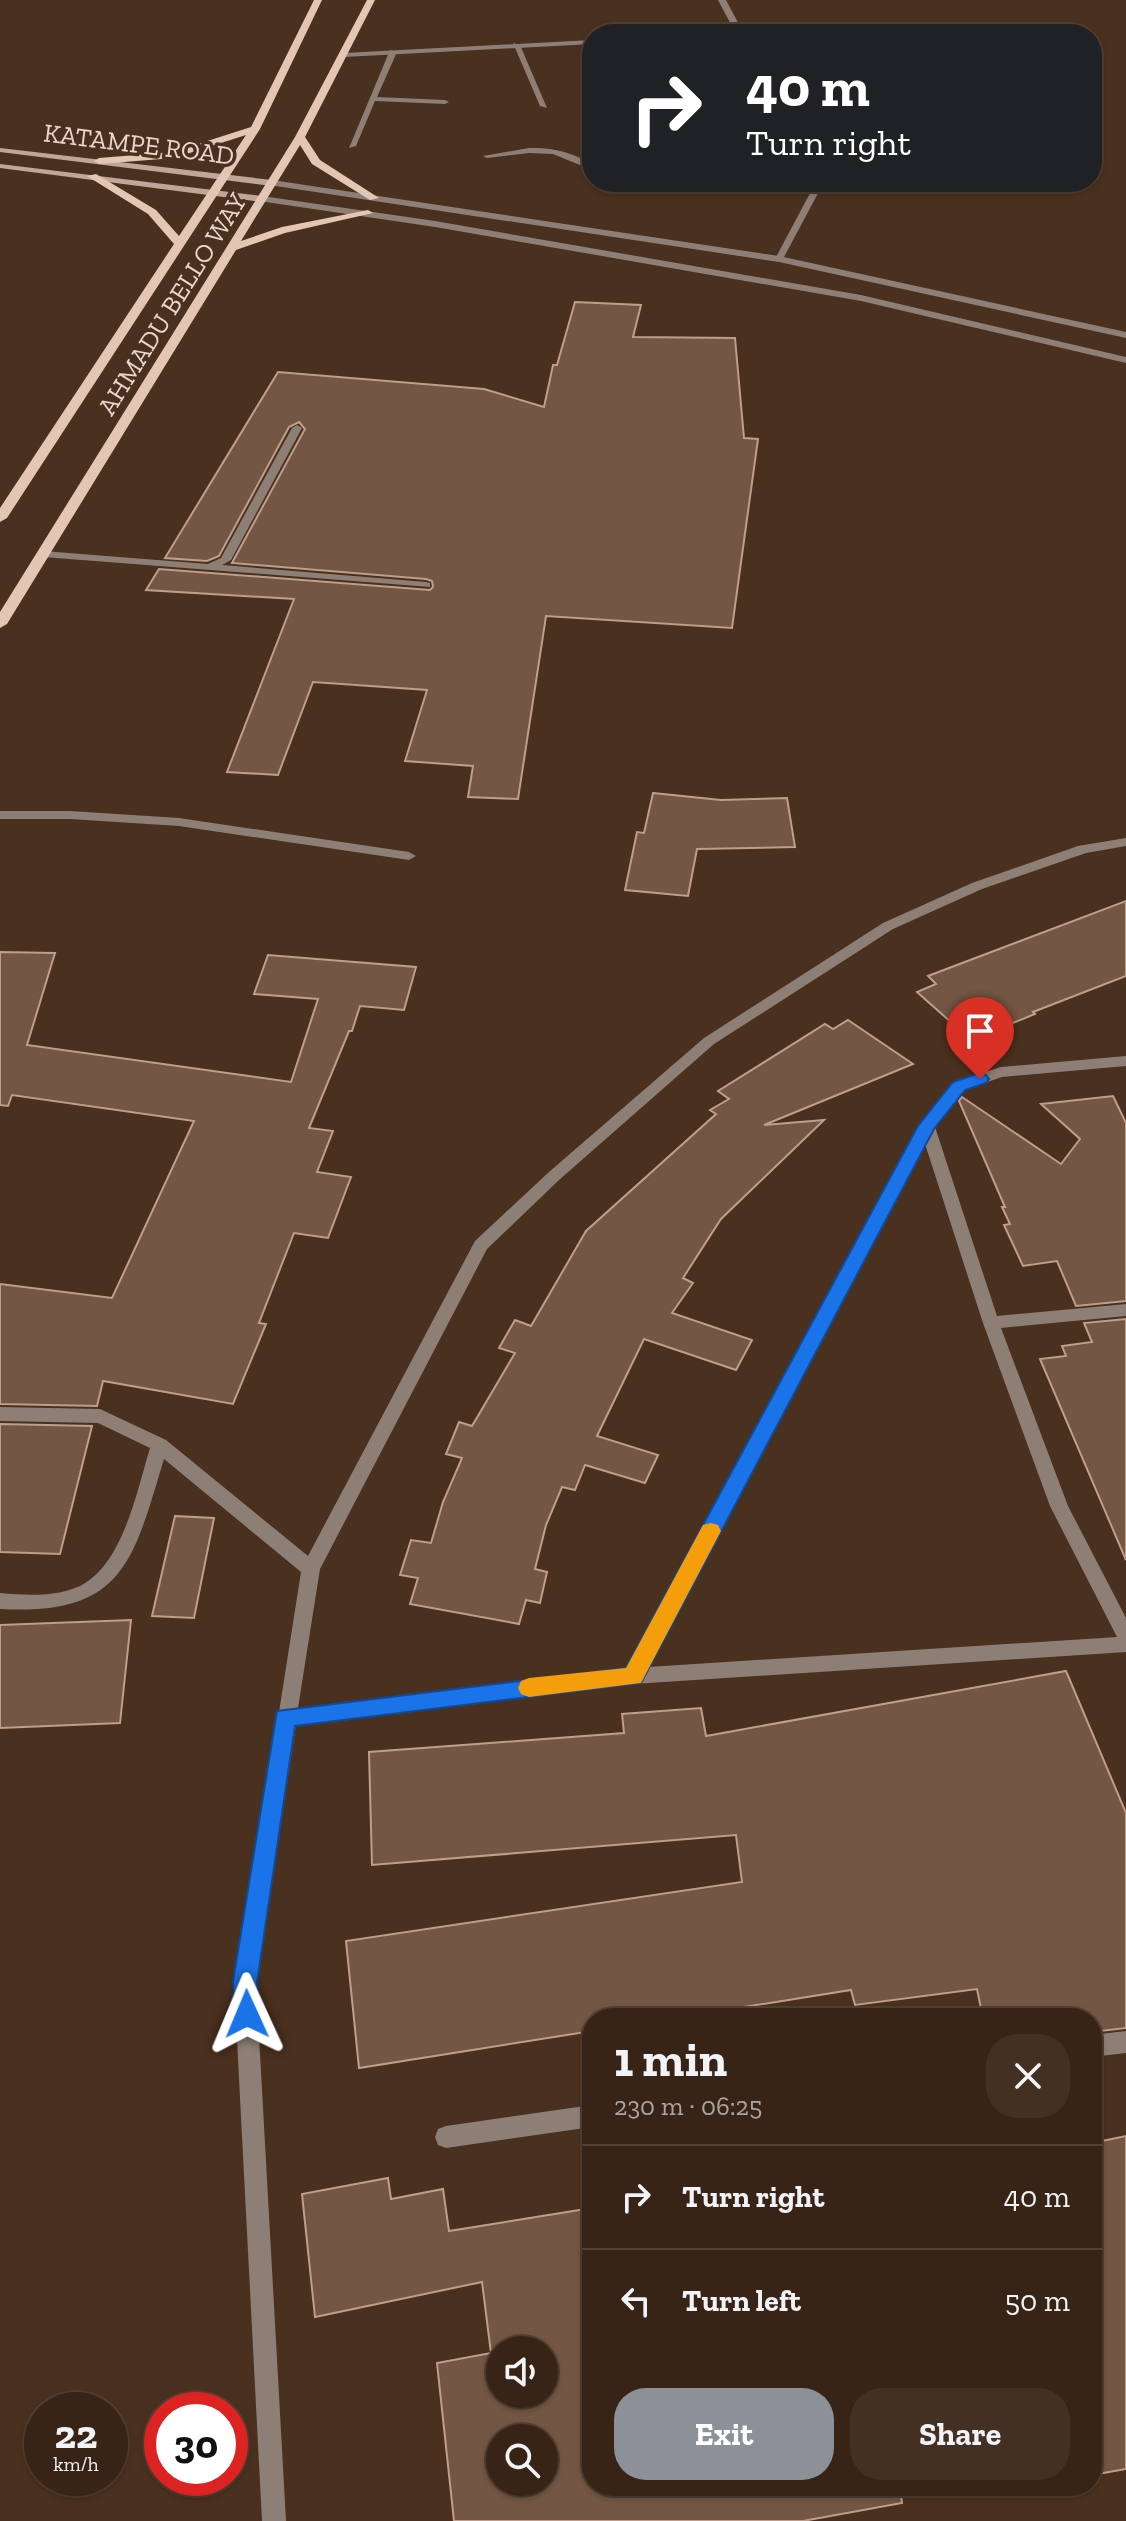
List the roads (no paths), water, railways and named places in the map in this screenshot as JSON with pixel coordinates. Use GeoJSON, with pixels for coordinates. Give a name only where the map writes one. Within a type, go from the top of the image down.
{"type":"FeatureCollection","features":[{"type":"Feature","properties":{"kind":"main road","name":"AHMADU BELLO WAY"},"geometry":{"type":"LineString","coordinates":[[0,518],[255,129],[318,0]]}},
{"type":"Feature","properties":{"kind":"main road","name":"AHMADU BELLO WAY"},"geometry":{"type":"LineString","coordinates":[[0,624],[300,137],[371,0]]}},
{"type":"Feature","properties":{"kind":"main road"},"geometry":{"type":"LineString","coordinates":[[99,161],[174,155],[255,129]]}},
{"type":"Feature","properties":{"kind":"main road"},"geometry":{"type":"LineString","coordinates":[[300,137],[316,162],[374,198]]}},
{"type":"Feature","properties":{"kind":"main road","name":"KATAMPE ROAD"},"geometry":{"type":"LineString","coordinates":[[0,150],[272,183]]}},
{"type":"Feature","properties":{"kind":"main road","name":"KATAMPE ROAD"},"geometry":{"type":"LineString","coordinates":[[0,166],[262,199]]}},
{"type":"Feature","properties":{"kind":"main road"},"geometry":{"type":"LineString","coordinates":[[92,176],[152,212],[180,244]]}},
{"type":"Feature","properties":{"kind":"main road"},"geometry":{"type":"LineString","coordinates":[[232,248],[282,230],[368,213]]}},
{"type":"Feature","properties":{"kind":"street"},"geometry":{"type":"LineString","coordinates":[[722,0],[735,24]]}},
{"type":"Feature","properties":{"kind":"street"},"geometry":{"type":"LineString","coordinates":[[344,55],[582,42]]}},
{"type":"Feature","properties":{"kind":"street"},"geometry":{"type":"LineString","coordinates":[[516,45],[544,106]]}},
{"type":"Feature","properties":{"kind":"street"},"geometry":{"type":"LineString","coordinates":[[352,146],[393,52]]}},
{"type":"Feature","properties":{"kind":"street"},"geometry":{"type":"LineString","coordinates":[[373,99],[445,102]]}},
{"type":"Feature","properties":{"kind":"street"},"geometry":{"type":"LineString","coordinates":[[487,156],[544,149],[573,155],[582,161]]}},
{"type":"Feature","properties":{"kind":"street"},"geometry":{"type":"LineString","coordinates":[[272,183],[779,259],[1126,335]]}},
{"type":"Feature","properties":{"kind":"street"},"geometry":{"type":"LineString","coordinates":[[779,259],[815,192]]}},
{"type":"Feature","properties":{"kind":"street"},"geometry":{"type":"LineString","coordinates":[[262,199],[368,213],[861,298],[1126,360]]}},
{"type":"Feature","properties":{"kind":"street"},"geometry":{"type":"LineString","coordinates":[[210,567],[225,560],[297,428]]}},
{"type":"Feature","properties":{"kind":"street"},"geometry":{"type":"LineString","coordinates":[[43,554],[426,585]]}},
{"type":"Feature","properties":{"kind":"street"},"geometry":{"type":"LineString","coordinates":[[0,815],[70,815],[179,822],[409,856]]}},
{"type":"Feature","properties":{"kind":"street"},"geometry":{"type":"LineString","coordinates":[[274,2521],[245,1982],[311,1569],[481,1245],[554,1176],[709,1041],[888,926],[977,886],[1083,849],[1126,842]]}},
{"type":"Feature","properties":{"kind":"street"},"geometry":{"type":"LineString","coordinates":[[633,1676],[927,1126],[959,1086],[1001,1072],[1126,1061]]}},
{"type":"Feature","properties":{"kind":"street"},"geometry":{"type":"LineString","coordinates":[[927,1126],[991,1323],[1059,1506],[1126,1636]]}},
{"type":"Feature","properties":{"kind":"street"},"geometry":{"type":"LineString","coordinates":[[991,1323],[1126,1310]]}},
{"type":"Feature","properties":{"kind":"street"},"geometry":{"type":"LineString","coordinates":[[0,1414],[100,1416],[160,1445],[311,1569]]}},
{"type":"Feature","properties":{"kind":"street"},"geometry":{"type":"LineString","coordinates":[[0,1601],[37,1604],[90,1590],[122,1557],[160,1445]]}},
{"type":"Feature","properties":{"kind":"street"},"geometry":{"type":"LineString","coordinates":[[285,1718],[633,1676],[1126,1644]]}},
{"type":"Feature","properties":{"kind":"street"},"geometry":{"type":"LineString","coordinates":[[1102,2045],[1126,2042]]}},
{"type":"Feature","properties":{"kind":"street"},"geometry":{"type":"LineString","coordinates":[[446,2137],[582,2117]]}}]}
